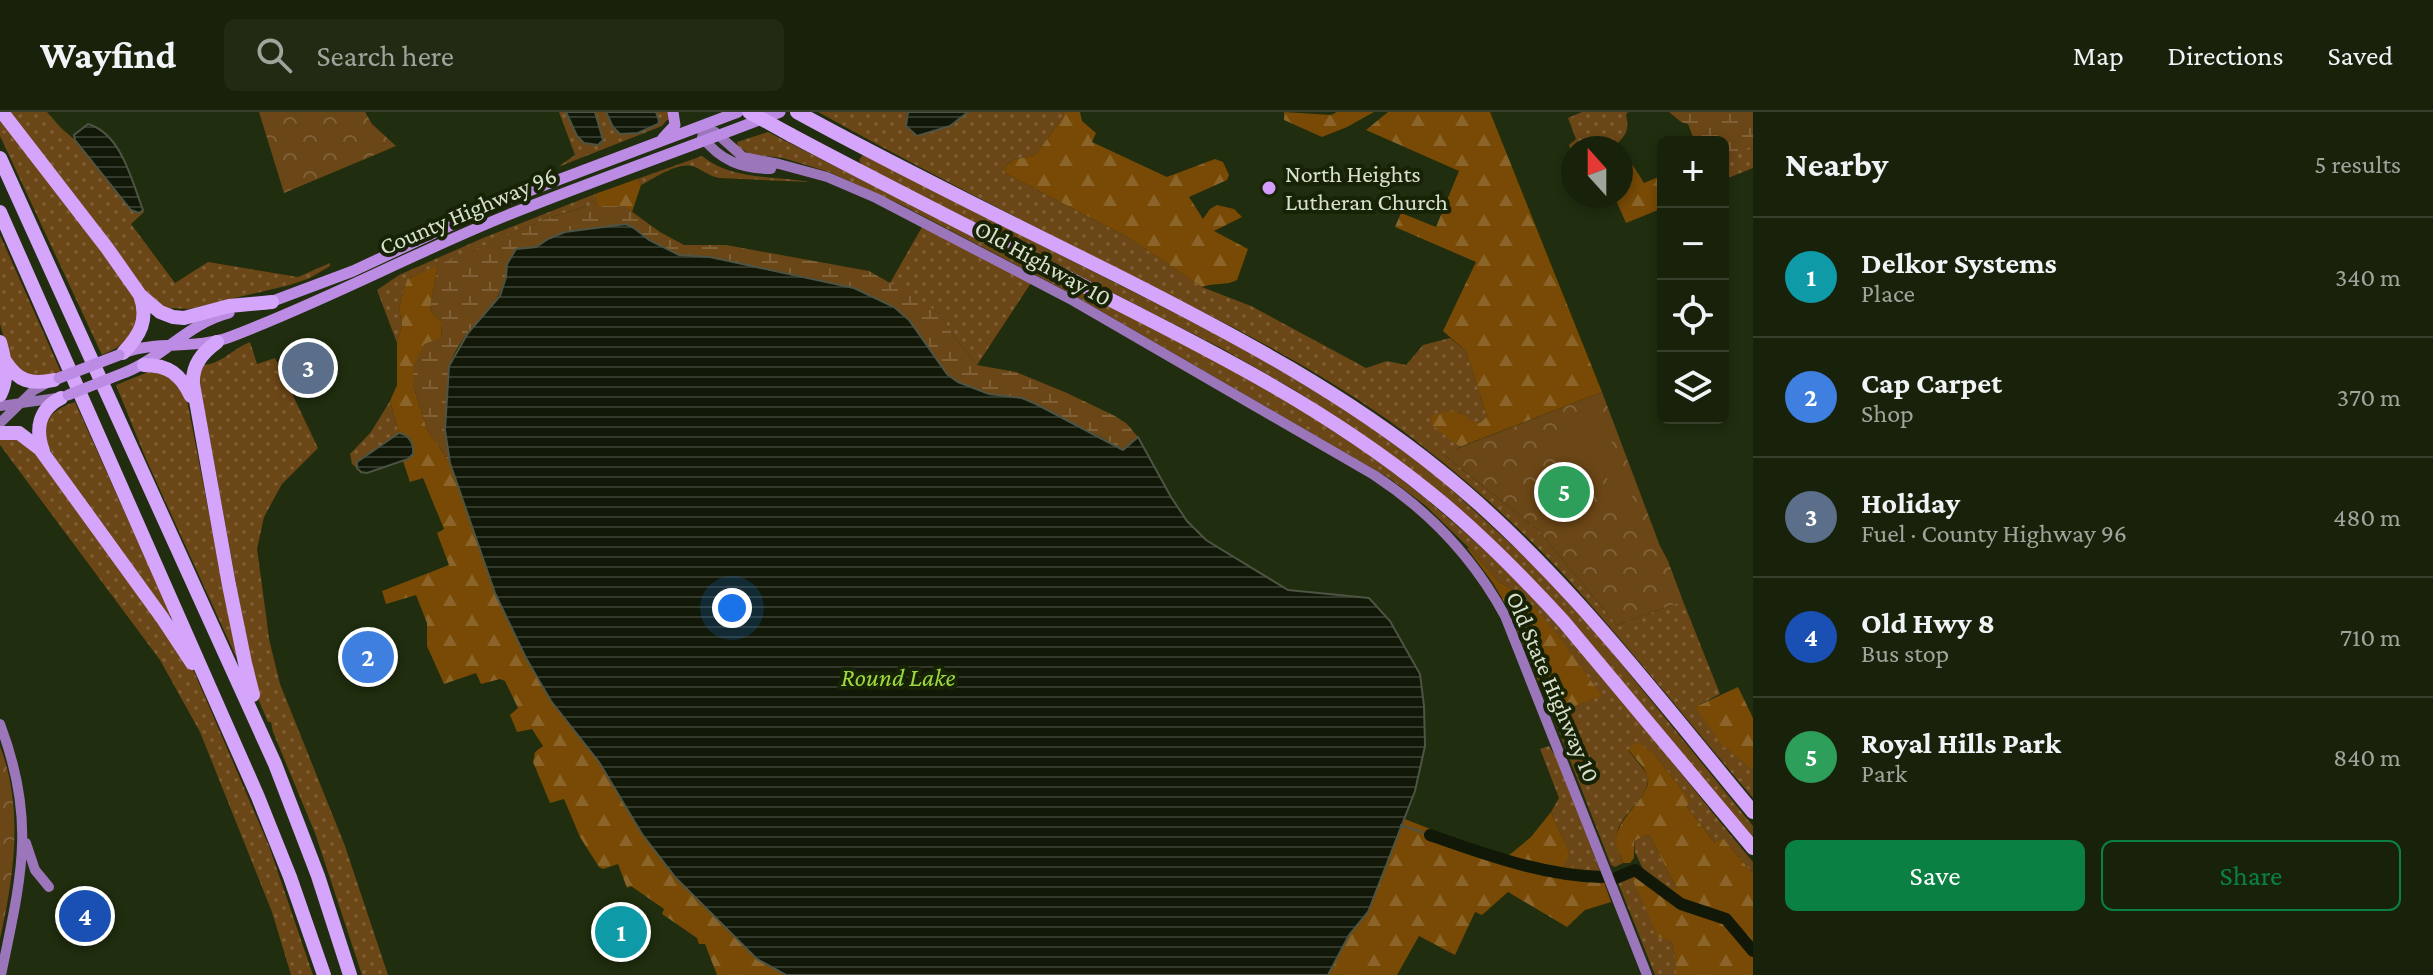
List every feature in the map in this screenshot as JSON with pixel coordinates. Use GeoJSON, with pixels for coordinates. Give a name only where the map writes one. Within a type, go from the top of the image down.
{"type":"FeatureCollection","features":[{"type":"Feature","properties":{"kind":"highway"},"geometry":{"type":"LineString","coordinates":[[2,112],[140,295],[160,312],[179,318],[248,303],[272,302]]}},
{"type":"Feature","properties":{"kind":"highway"},"geometry":{"type":"LineString","coordinates":[[749,112],[1237,364],[1393,464],[1465,523],[1532,587],[1753,848]]}},
{"type":"Feature","properties":{"kind":"highway"},"geometry":{"type":"LineString","coordinates":[[797,112],[1203,319],[1332,394],[1405,443],[1502,524],[1567,590],[1753,812]]}},
{"type":"Feature","properties":{"kind":"highway"},"geometry":{"type":"LineString","coordinates":[[0,158],[275,764],[318,876],[350,975]]}},
{"type":"Feature","properties":{"kind":"highway"},"geometry":{"type":"LineString","coordinates":[[0,212],[221,712],[285,863],[324,975]]}},
{"type":"Feature","properties":{"kind":"highway"},"geometry":{"type":"LineString","coordinates":[[121,354],[141,330],[144,316],[140,295]]}},
{"type":"Feature","properties":{"kind":"highway"},"geometry":{"type":"LineString","coordinates":[[0,342],[5,361],[5,380],[0,395]]}},
{"type":"Feature","properties":{"kind":"highway"},"geometry":{"type":"LineString","coordinates":[[217,342],[205,351],[195,366],[192,378],[245,663],[275,764]]}},
{"type":"Feature","properties":{"kind":"highway"},"geometry":{"type":"LineString","coordinates":[[5,361],[17,376],[28,382],[54,380]]}},
{"type":"Feature","properties":{"kind":"highway"},"geometry":{"type":"LineString","coordinates":[[144,365],[166,367],[179,375],[191,394],[197,412]]}},
{"type":"Feature","properties":{"kind":"highway"},"geometry":{"type":"LineString","coordinates":[[46,456],[40,440],[39,424],[44,412],[61,398]]}},
{"type":"Feature","properties":{"kind":"highway"},"geometry":{"type":"LineString","coordinates":[[0,433],[13,432],[25,436],[46,456],[173,633],[221,712]]}},
{"type":"Feature","properties":{"kind":"main road"},"geometry":{"type":"LineString","coordinates":[[652,144],[665,138],[673,128],[676,122],[673,112]]}},
{"type":"Feature","properties":{"kind":"main road","name":"County Highway 96"},"geometry":{"type":"LineString","coordinates":[[61,398],[144,365],[208,320],[272,302],[353,271],[505,200],[738,112]]}},
{"type":"Feature","properties":{"kind":"main road","name":"County Highway 96"},"geometry":{"type":"LineString","coordinates":[[54,380],[153,345],[217,342],[345,289],[506,215],[780,112]]}},
{"type":"Feature","properties":{"kind":"street","name":"Old Highway 10"},"geometry":{"type":"LineString","coordinates":[[696,128],[719,135],[743,157],[853,186],[1070,299],[1270,415]]}},
{"type":"Feature","properties":{"kind":"street","name":"Old Highway 10"},"geometry":{"type":"LineString","coordinates":[[696,128],[720,156],[738,165],[765,169],[789,167]]}},
{"type":"Feature","properties":{"kind":"street","name":"County Highway 96"},"geometry":{"type":"LineString","coordinates":[[0,423],[34,390],[54,380]]}},
{"type":"Feature","properties":{"kind":"street","name":"County Highway 96"},"geometry":{"type":"LineString","coordinates":[[0,406],[61,398]]}},
{"type":"Feature","properties":{"kind":"street","name":"Old State Highway 10"},"geometry":{"type":"LineString","coordinates":[[1270,415],[1374,475],[1414,503],[1449,537],[1478,573],[1503,613],[1519,649],[1647,975]]}},
{"type":"Feature","properties":{"kind":"street"},"geometry":{"type":"LineString","coordinates":[[0,724],[17,778],[23,834],[20,881],[1,975]]}},
{"type":"Feature","properties":{"kind":"street"},"geometry":{"type":"LineString","coordinates":[[23,834],[33,867],[49,887]]}},
{"type":"Feature","properties":{"kind":"green space"},"geometry":{"type":"Polygon","coordinates":[[[6,112],[47,112],[75,140],[131,210],[139,213],[143,210],[131,224],[175,283],[208,262],[298,277],[330,263],[330,266],[290,285],[169,311],[153,302],[81,203],[6,112]]]}},
{"type":"Feature","properties":{"kind":"green space"},"geometry":{"type":"Polygon","coordinates":[[[259,112],[365,112],[372,124],[396,146],[284,193],[259,112]]]}},
{"type":"Feature","properties":{"kind":"green space"},"geometry":{"type":"Polygon","coordinates":[[[559,112],[566,112],[571,123],[603,140],[595,112],[606,112],[613,127],[658,124],[656,112],[668,112],[669,120],[662,126],[558,167],[575,155],[559,112]]]}},
{"type":"Feature","properties":{"kind":"green space"},"geometry":{"type":"Polygon","coordinates":[[[818,112],[908,112],[906,116],[950,126],[968,112],[1064,112],[1035,155],[1013,160],[1004,168],[1005,173],[1129,238],[1202,287],[1251,306],[1366,368],[1387,361],[1406,365],[1423,345],[1450,338],[1466,351],[1487,416],[1480,423],[1472,422],[1459,412],[1444,433],[1460,447],[1444,455],[1537,529],[1617,625],[1683,601],[1720,694],[1695,707],[1727,747],[1753,771],[1753,798],[1545,555],[1480,494],[1388,420],[1326,379],[1262,343],[818,112]]]}},
{"type":"Feature","properties":{"kind":"green space"},"geometry":{"type":"Polygon","coordinates":[[[1064,112],[1080,112],[1082,121],[1096,133],[1092,142],[1167,177],[1215,159],[1223,162],[1229,175],[1227,180],[1189,197],[1203,219],[1217,205],[1234,209],[1242,217],[1214,231],[1248,249],[1237,280],[1202,287],[1129,238],[1005,173],[1004,168],[1013,160],[1035,155],[1064,112]]]}},
{"type":"Feature","properties":{"kind":"green space"},"geometry":{"type":"Polygon","coordinates":[[[1284,112],[1331,115],[1337,112],[1374,112],[1322,137],[1284,120],[1284,112]]]}},
{"type":"Feature","properties":{"kind":"green space"},"geometry":{"type":"Polygon","coordinates":[[[1388,112],[1490,112],[1602,392],[1460,447],[1432,425],[1431,416],[1446,412],[1457,412],[1480,423],[1487,416],[1466,351],[1443,331],[1476,262],[1395,227],[1401,213],[1436,227],[1459,171],[1366,130],[1388,112]]]}},
{"type":"Feature","properties":{"kind":"green space"},"geometry":{"type":"Polygon","coordinates":[[[1582,112],[1628,112],[1624,136],[1575,136],[1568,118],[1582,112]]]}},
{"type":"Feature","properties":{"kind":"green space"},"geometry":{"type":"Polygon","coordinates":[[[1669,112],[1753,112],[1753,145],[1743,151],[1729,151],[1729,136],[1693,136],[1688,124],[1669,112]]]}},
{"type":"Feature","properties":{"kind":"green space"},"geometry":{"type":"Polygon","coordinates":[[[0,115],[133,292],[138,315],[134,331],[122,344],[102,355],[0,136],[0,115]]]}},
{"type":"Feature","properties":{"kind":"green space"},"geometry":{"type":"Polygon","coordinates":[[[768,132],[1071,290],[1076,289],[1230,368],[1305,412],[1376,460],[1468,535],[1552,619],[1753,862],[1753,874],[1723,838],[1716,844],[1687,807],[1690,800],[1655,755],[1628,750],[1648,775],[1647,785],[1644,794],[1620,825],[1617,847],[1623,863],[1615,867],[1611,865],[1552,714],[1601,696],[1533,606],[1499,582],[1426,506],[1389,478],[1068,292],[898,203],[829,172],[783,158],[750,154],[738,147],[737,142],[768,132]]]}},
{"type":"Feature","properties":{"kind":"green space"},"geometry":{"type":"Polygon","coordinates":[[[1753,145],[1753,168],[1729,178],[1729,151],[1743,150],[1753,145]]]}},
{"type":"Feature","properties":{"kind":"green space"},"geometry":{"type":"Polygon","coordinates":[[[863,155],[1226,339],[1344,408],[1431,471],[1536,567],[1597,634],[1753,826],[1753,841],[1598,653],[1377,445],[1293,389],[1221,348],[862,165],[859,160],[863,155]]]}},
{"type":"Feature","properties":{"kind":"green space"},"geometry":{"type":"Polygon","coordinates":[[[702,156],[714,164],[740,173],[810,182],[719,178],[689,165],[668,171],[641,185],[637,179],[702,156]]]}},
{"type":"Feature","properties":{"kind":"green space"},"geometry":{"type":"Polygon","coordinates":[[[1633,166],[1644,183],[1657,178],[1657,210],[1626,223],[1619,208],[1633,208],[1633,166]]]}},
{"type":"Feature","properties":{"kind":"green space"},"geometry":{"type":"Polygon","coordinates":[[[637,179],[641,185],[632,212],[624,206],[597,206],[595,194],[637,179]]]}},
{"type":"Feature","properties":{"kind":"green space"},"geometry":{"type":"Polygon","coordinates":[[[595,194],[597,206],[548,218],[407,279],[399,307],[402,326],[397,343],[377,290],[399,275],[483,238],[595,194]]]}},
{"type":"Feature","properties":{"kind":"green space"},"geometry":{"type":"Polygon","coordinates":[[[587,206],[624,206],[684,245],[726,245],[869,271],[940,314],[977,365],[1016,372],[1067,393],[1115,416],[1138,437],[1123,450],[1022,398],[989,394],[958,382],[947,374],[909,320],[820,280],[710,257],[679,255],[626,224],[565,232],[507,264],[499,294],[456,350],[450,364],[447,417],[450,463],[427,429],[413,385],[414,364],[424,344],[441,338],[442,323],[430,310],[438,265],[548,218],[587,206]]]}},
{"type":"Feature","properties":{"kind":"green space"},"geometry":{"type":"Polygon","coordinates":[[[922,227],[1031,283],[977,365],[940,314],[890,283],[922,227]]]}},
{"type":"Feature","properties":{"kind":"green space"},"geometry":{"type":"Polygon","coordinates":[[[0,235],[61,372],[25,375],[10,360],[0,324],[0,235]]]}},
{"type":"Feature","properties":{"kind":"green space"},"geometry":{"type":"Polygon","coordinates":[[[438,265],[430,310],[442,323],[441,338],[413,385],[427,429],[450,463],[495,593],[526,658],[599,762],[642,834],[676,878],[757,958],[786,975],[717,975],[705,944],[699,944],[697,938],[662,914],[664,909],[631,886],[627,888],[618,864],[603,869],[599,867],[580,837],[564,799],[550,803],[533,762],[535,752],[543,746],[532,729],[517,732],[510,715],[518,708],[505,681],[500,679],[481,684],[476,673],[444,684],[427,646],[427,623],[416,595],[386,604],[382,591],[449,565],[437,533],[444,529],[423,478],[410,482],[403,461],[408,459],[404,434],[399,433],[390,401],[397,385],[397,343],[402,326],[399,307],[407,279],[438,265]]]}},
{"type":"Feature","properties":{"kind":"green space"},"geometry":{"type":"Polygon","coordinates":[[[250,342],[257,364],[275,358],[318,448],[282,484],[264,517],[257,549],[269,639],[280,684],[345,846],[388,975],[362,975],[315,833],[271,722],[268,722],[256,694],[199,379],[201,365],[221,360],[250,342]]]}},
{"type":"Feature","properties":{"kind":"green space"},"geometry":{"type":"Polygon","coordinates":[[[153,370],[168,375],[187,400],[237,659],[146,459],[116,385],[153,370]]]}},
{"type":"Feature","properties":{"kind":"green space"},"geometry":{"type":"Polygon","coordinates":[[[1602,392],[1683,601],[1617,625],[1537,529],[1443,454],[1602,392]]]}},
{"type":"Feature","properties":{"kind":"green space"},"geometry":{"type":"Polygon","coordinates":[[[390,401],[399,433],[357,464],[357,468],[352,464],[350,454],[371,432],[390,401]]]}},
{"type":"Feature","properties":{"kind":"green space"},"geometry":{"type":"Polygon","coordinates":[[[75,402],[171,615],[166,618],[55,459],[46,440],[45,431],[50,417],[75,402]]]}},
{"type":"Feature","properties":{"kind":"green space"},"geometry":{"type":"Polygon","coordinates":[[[1596,406],[1620,462],[1584,469],[1566,458],[1554,435],[1568,415],[1596,406]]]}},
{"type":"Feature","properties":{"kind":"green space"},"geometry":{"type":"Polygon","coordinates":[[[0,437],[30,445],[193,669],[269,846],[313,975],[291,975],[272,912],[200,732],[160,660],[0,445],[0,437]]]}},
{"type":"Feature","properties":{"kind":"green space"},"geometry":{"type":"Polygon","coordinates":[[[1622,473],[1642,520],[1625,527],[1607,478],[1622,473]]]}},
{"type":"Feature","properties":{"kind":"green space"},"geometry":{"type":"Polygon","coordinates":[[[1467,548],[1499,582],[1533,606],[1602,696],[1552,714],[1507,607],[1467,548]]]}},
{"type":"Feature","properties":{"kind":"green space"},"geometry":{"type":"Polygon","coordinates":[[[1738,687],[1753,718],[1753,771],[1724,748],[1695,707],[1738,687]]]}},
{"type":"Feature","properties":{"kind":"green space"},"geometry":{"type":"Polygon","coordinates":[[[1638,742],[1655,755],[1690,800],[1687,807],[1715,843],[1723,838],[1753,874],[1753,975],[1676,975],[1676,958],[1671,941],[1658,937],[1632,877],[1637,874],[1649,888],[1661,881],[1671,889],[1677,889],[1649,834],[1634,841],[1634,858],[1630,863],[1623,863],[1616,843],[1622,823],[1646,789],[1648,781],[1647,774],[1628,749],[1638,742]]]}},
{"type":"Feature","properties":{"kind":"green space"},"geometry":{"type":"Polygon","coordinates":[[[0,746],[12,794],[14,842],[0,939],[0,746]]]}},
{"type":"Feature","properties":{"kind":"green space"},"geometry":{"type":"Polygon","coordinates":[[[1549,746],[1601,873],[1562,866],[1570,854],[1551,812],[1559,798],[1540,749],[1549,746]]]}},
{"type":"Feature","properties":{"kind":"green space"},"geometry":{"type":"Polygon","coordinates":[[[1551,812],[1570,854],[1563,866],[1601,873],[1611,902],[1585,910],[1567,927],[1508,892],[1482,915],[1475,912],[1455,955],[1419,936],[1397,975],[1328,975],[1349,935],[1368,912],[1405,819],[1488,852],[1508,856],[1531,837],[1551,812]]]}},
{"type":"Feature","properties":{"kind":"green space"},"geometry":{"type":"Polygon","coordinates":[[[1649,834],[1678,891],[1649,888],[1637,874],[1643,869],[1635,852],[1634,841],[1649,834]]]}},
{"type":"Feature","properties":{"kind":"green space"},"geometry":{"type":"Polygon","coordinates":[[[1625,869],[1637,874],[1632,877],[1664,938],[1671,941],[1676,958],[1676,975],[1655,975],[1615,875],[1625,869]]]}},
{"type":"Feature","properties":{"kind":"water"},"geometry":{"type":"Polygon","coordinates":[[[566,112],[595,112],[603,140],[598,145],[584,143],[577,136],[566,112]]]}},
{"type":"Feature","properties":{"kind":"water"},"geometry":{"type":"Polygon","coordinates":[[[606,112],[656,112],[659,121],[638,133],[620,134],[606,112]]]}},
{"type":"Feature","properties":{"kind":"water"},"geometry":{"type":"Polygon","coordinates":[[[908,112],[968,112],[950,126],[917,136],[906,126],[908,112]]]}},
{"type":"Feature","properties":{"kind":"water"},"geometry":{"type":"Polygon","coordinates":[[[88,124],[100,129],[109,138],[124,160],[143,210],[139,213],[131,210],[75,140],[74,135],[88,124]]]}},
{"type":"Feature","properties":{"kind":"water","name":"Round Lake"},"geometry":{"type":"Polygon","coordinates":[[[626,224],[679,255],[710,257],[854,288],[894,307],[909,320],[947,374],[958,382],[989,394],[1022,398],[1123,450],[1138,437],[1171,497],[1187,521],[1206,540],[1288,590],[1369,598],[1390,621],[1420,674],[1425,746],[1415,791],[1368,912],[1349,935],[1328,975],[786,975],[757,959],[676,878],[642,834],[599,762],[551,701],[526,658],[495,593],[450,463],[445,430],[449,366],[468,333],[500,296],[507,264],[516,249],[536,247],[565,232],[626,224]]]}},
{"type":"Feature","properties":{"kind":"water"},"geometry":{"type":"Polygon","coordinates":[[[399,433],[412,443],[413,454],[408,459],[367,473],[357,468],[357,462],[399,433]]]}},
{"type":"Feature","properties":{"kind":"waterway"},"geometry":{"type":"LineString","coordinates":[[1401,825],[1430,835]]}},
{"type":"Feature","properties":{"kind":"waterway"},"geometry":{"type":"LineString","coordinates":[[1430,835],[1536,868],[1602,877]]}},
{"type":"Feature","properties":{"kind":"waterway"},"geometry":{"type":"LineString","coordinates":[[1616,878],[1635,870],[1681,904],[1726,919],[1753,951]]}},
{"type":"Feature","properties":{"kind":"place","name":"North Heights Lutheran Church"},"geometry":{"type":"Point","coordinates":[1269,188]}},
{"type":"Feature","properties":{"kind":"place","name":"Holiday"},"geometry":{"type":"Point","coordinates":[308,368]}},
{"type":"Feature","properties":{"kind":"place","name":"Royal Hills Park"},"geometry":{"type":"Point","coordinates":[1564,492]}},
{"type":"Feature","properties":{"kind":"place","name":"Cap Carpet"},"geometry":{"type":"Point","coordinates":[368,657]}},
{"type":"Feature","properties":{"kind":"place","name":"Old Hwy 8"},"geometry":{"type":"Point","coordinates":[85,916]}},
{"type":"Feature","properties":{"kind":"place","name":"Delkor Systems"},"geometry":{"type":"Point","coordinates":[621,932]}}]}
